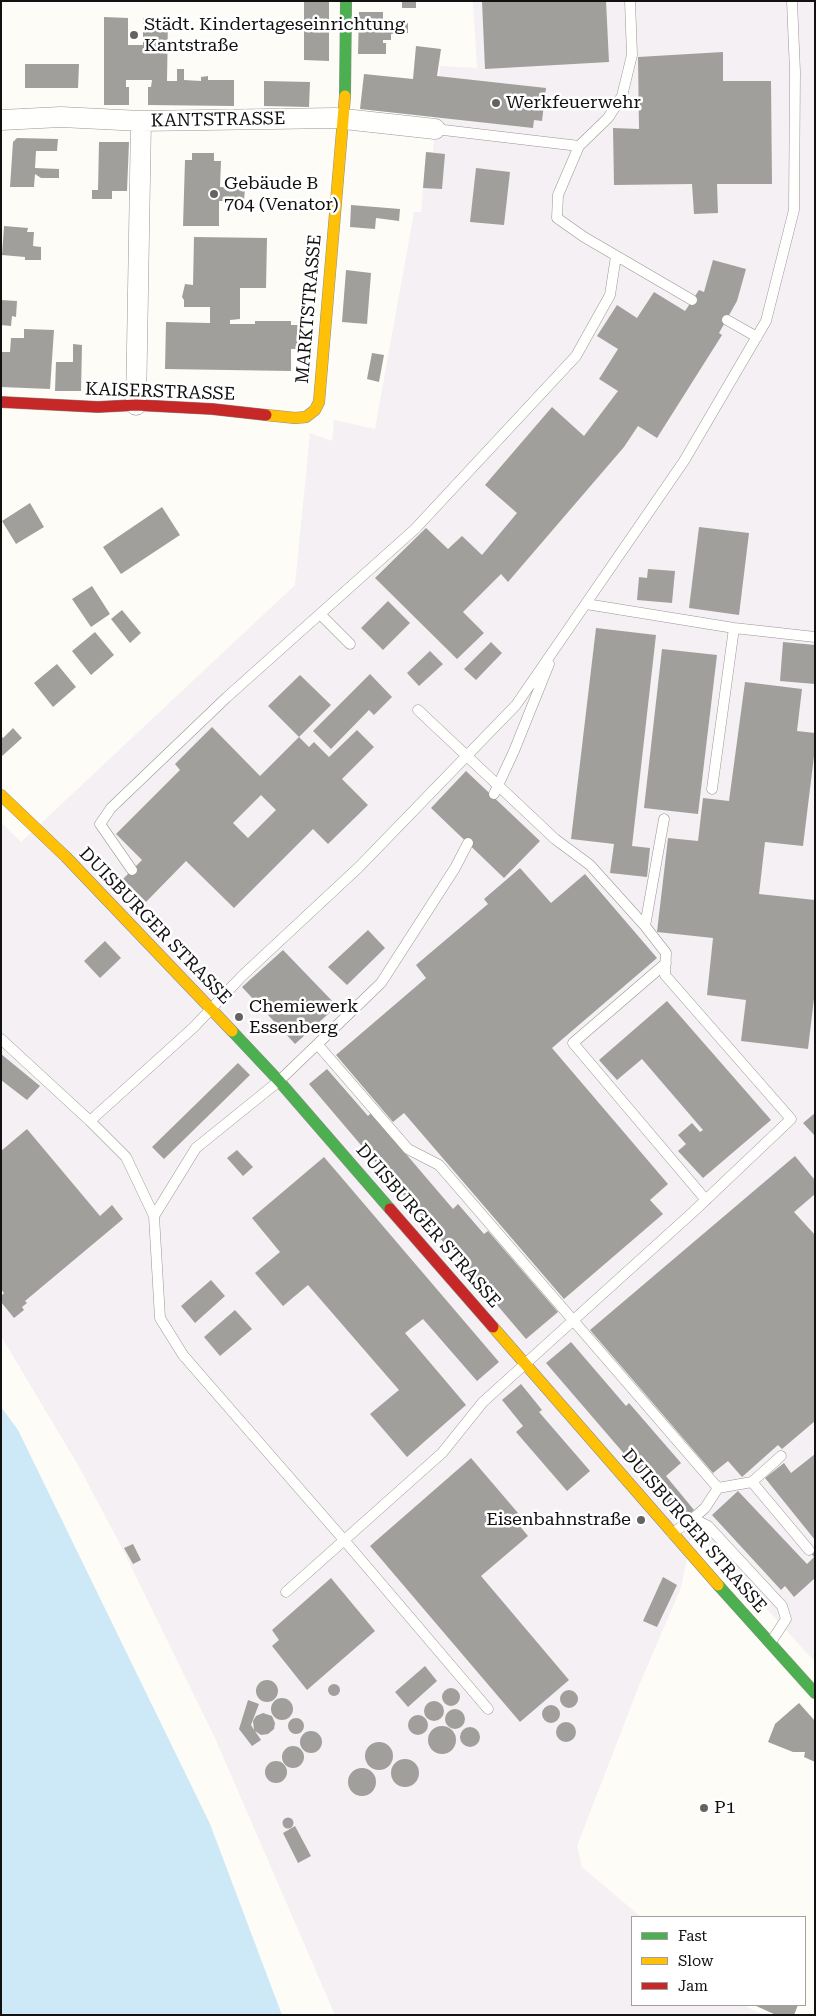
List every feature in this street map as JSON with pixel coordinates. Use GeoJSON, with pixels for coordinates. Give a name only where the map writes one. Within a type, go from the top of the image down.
{"type":"FeatureCollection","features":[{"type":"Feature","properties":{"kind":"main road","name":"MARKTSTRASSE"},"geometry":{"type":"LineString","coordinates":[[315,410],[319,402],[322,381],[345,94],[346,1]]}},
{"type":"Feature","properties":{"kind":"main road","name":"KAISERSTRASSE"},"geometry":{"type":"LineString","coordinates":[[1,402],[98,407],[136,405],[212,409],[295,418],[306,417],[315,410]]}},
{"type":"Feature","properties":{"kind":"main road","name":"DUISBURGER STRASSE"},"geometry":{"type":"LineString","coordinates":[[1,795],[66,857],[279,1081],[525,1366],[815,1693]]}},
{"type":"Feature","properties":{"kind":"street","name":"KANTSTRASSE"},"geometry":{"type":"LineString","coordinates":[[1,120],[61,117],[142,121],[335,118],[435,129]]}},
{"type":"Feature","properties":{"kind":"street"},"geometry":{"type":"LineString","coordinates":[[136,405],[142,121]]}},
{"type":"Feature","properties":{"kind":"lane"},"geometry":{"type":"LineString","coordinates":[[630,1],[632,55],[622,96],[608,118],[579,146],[558,195],[557,218],[584,237],[692,300]]}},
{"type":"Feature","properties":{"kind":"lane"},"geometry":{"type":"LineString","coordinates":[[90,1121],[194,1027],[242,976],[359,866],[516,705],[684,461],[766,321],[794,210],[795,72],[792,1]]}},
{"type":"Feature","properties":{"kind":"lane"},"geometry":{"type":"LineString","coordinates":[[435,129],[579,146]]}},
{"type":"Feature","properties":{"kind":"lane"},"geometry":{"type":"LineString","coordinates":[[132,870],[100,824],[111,808],[227,697],[415,529],[576,356],[610,295],[616,256]]}},
{"type":"Feature","properties":{"kind":"lane"},"geometry":{"type":"LineString","coordinates":[[727,320],[757,337]]}},
{"type":"Feature","properties":{"kind":"lane"},"geometry":{"type":"LineString","coordinates":[[586,604],[734,628],[815,637]]}},
{"type":"Feature","properties":{"kind":"lane"},"geometry":{"type":"LineString","coordinates":[[320,614],[350,644]]}},
{"type":"Feature","properties":{"kind":"lane"},"geometry":{"type":"LineString","coordinates":[[712,789],[734,628]]}},
{"type":"Feature","properties":{"kind":"lane"},"geometry":{"type":"LineString","coordinates":[[496,789],[514,751],[557,645]]}},
{"type":"Feature","properties":{"kind":"lane"},"geometry":{"type":"LineString","coordinates":[[286,1592],[442,1453],[483,1402],[525,1366],[791,1120],[665,975],[666,953],[645,926],[590,865],[555,840],[496,789],[466,756],[418,710]]}},
{"type":"Feature","properties":{"kind":"lane"},"geometry":{"type":"LineString","coordinates":[[645,926],[664,819]]}},
{"type":"Feature","properties":{"kind":"lane"},"geometry":{"type":"LineString","coordinates":[[154,1216],[196,1148],[279,1081],[381,983],[455,868],[468,843]]}},
{"type":"Feature","properties":{"kind":"lane"},"geometry":{"type":"LineString","coordinates":[[666,963],[573,1043],[706,1200]]}},
{"type":"Feature","properties":{"kind":"lane"},"geometry":{"type":"LineString","coordinates":[[1,1039],[126,1157],[154,1216],[160,1318],[183,1355],[488,1709]]}},
{"type":"Feature","properties":{"kind":"lane"},"geometry":{"type":"LineString","coordinates":[[318,1045],[408,1149],[439,1165],[718,1488]]}},
{"type":"Feature","properties":{"kind":"lane"},"geometry":{"type":"LineString","coordinates":[[672,1533],[705,1508],[718,1488],[752,1482],[781,1456]]}},
{"type":"Feature","properties":{"kind":"lane"},"geometry":{"type":"LineString","coordinates":[[752,1482],[809,1550]]}},
{"type":"Feature","properties":{"kind":"lane"},"geometry":{"type":"LineString","coordinates":[[689,1522],[698,1521],[708,1526],[782,1606],[786,1619],[770,1643]]}},
{"type":"Feature","properties":{"kind":"shaded area"},"geometry":{"type":"Polygon","coordinates":[[[473,1],[815,1],[815,1662],[693,1528],[681,1588],[640,1683],[577,1846],[582,1867],[640,1916],[631,1916],[631,2006],[745,2006],[764,2015],[335,2015],[215,1738],[120,1544],[78,1465],[1,1336],[1,822],[21,842],[295,585],[310,433],[332,441],[334,420],[375,429],[414,212],[421,212],[426,152],[433,152],[440,66],[477,68],[473,1]]]}},
{"type":"Feature","properties":{"kind":"water"},"geometry":{"type":"Polygon","coordinates":[[[1,1407],[18,1430],[210,1824],[282,2015],[1,2015],[1,1407]]]}},
{"type":"Feature","properties":{"kind":"building"},"geometry":{"type":"Polygon","coordinates":[[[304,1],[329,1],[329,61],[304,60],[304,1]]]}},
{"type":"Feature","properties":{"kind":"building"},"geometry":{"type":"Polygon","coordinates":[[[402,1],[416,1],[416,8],[402,8],[402,1]]]}},
{"type":"Feature","properties":{"kind":"building"},"geometry":{"type":"Polygon","coordinates":[[[482,1],[606,1],[609,62],[485,69],[482,1]]]}},
{"type":"Feature","properties":{"kind":"building"},"geometry":{"type":"Polygon","coordinates":[[[359,12],[383,12],[383,27],[389,27],[389,23],[408,23],[408,33],[391,34],[391,40],[383,40],[383,43],[386,43],[386,54],[358,54],[359,12]]]}},
{"type":"Feature","properties":{"kind":"building"},"geometry":{"type":"Polygon","coordinates":[[[104,17],[128,18],[128,45],[143,45],[143,18],[168,18],[167,81],[177,81],[177,69],[184,69],[184,80],[201,81],[201,77],[208,76],[208,80],[234,80],[234,106],[148,105],[148,87],[151,87],[152,80],[126,80],[126,87],[129,87],[129,105],[104,105],[104,17]]]}},
{"type":"Feature","properties":{"kind":"building"},"geometry":{"type":"Polygon","coordinates":[[[416,46],[441,49],[437,76],[546,88],[542,121],[534,120],[533,128],[360,109],[364,74],[413,79],[416,46]]]}},
{"type":"Feature","properties":{"kind":"building"},"geometry":{"type":"Polygon","coordinates":[[[723,52],[723,81],[771,81],[772,184],[717,184],[718,213],[694,214],[692,184],[614,185],[613,128],[639,129],[638,57],[723,52]]]}},
{"type":"Feature","properties":{"kind":"building"},"geometry":{"type":"Polygon","coordinates":[[[25,64],[79,64],[78,88],[25,88],[25,64]]]}},
{"type":"Feature","properties":{"kind":"building"},"geometry":{"type":"Polygon","coordinates":[[[264,81],[310,82],[309,107],[264,106],[264,81]]]}},
{"type":"Feature","properties":{"kind":"building"},"geometry":{"type":"Polygon","coordinates":[[[17,138],[58,139],[57,151],[36,151],[35,168],[59,169],[59,178],[41,178],[35,174],[34,187],[10,187],[13,142],[17,138]]]}},
{"type":"Feature","properties":{"kind":"building"},"geometry":{"type":"Polygon","coordinates":[[[99,142],[129,142],[127,191],[112,191],[112,199],[92,199],[92,190],[98,190],[99,142]]]}},
{"type":"Feature","properties":{"kind":"building"},"geometry":{"type":"Polygon","coordinates":[[[426,152],[445,154],[442,189],[423,188],[426,152]]]}},
{"type":"Feature","properties":{"kind":"building","name":"Gebäude B 704 (Venator)"},"geometry":{"type":"Polygon","coordinates":[[[192,153],[214,153],[214,161],[221,161],[220,187],[245,188],[244,201],[219,201],[219,226],[183,226],[185,160],[192,160],[192,153]]]}},
{"type":"Feature","properties":{"kind":"building"},"geometry":{"type":"Polygon","coordinates":[[[476,168],[510,172],[504,225],[470,222],[476,168]]]}},
{"type":"Feature","properties":{"kind":"building"},"geometry":{"type":"Polygon","coordinates":[[[351,205],[400,209],[399,221],[376,218],[375,229],[350,227],[351,205]]]}},
{"type":"Feature","properties":{"kind":"building"},"geometry":{"type":"Polygon","coordinates":[[[4,226],[28,228],[27,232],[34,232],[33,246],[41,247],[41,260],[25,260],[25,257],[2,255],[4,226]]]}},
{"type":"Feature","properties":{"kind":"building"},"geometry":{"type":"Polygon","coordinates":[[[194,237],[267,238],[266,288],[240,288],[240,319],[230,320],[230,324],[255,324],[255,321],[291,321],[291,325],[301,325],[301,349],[291,349],[291,371],[165,369],[166,322],[210,323],[210,307],[184,307],[182,297],[185,284],[193,285],[194,237]]]}},
{"type":"Feature","properties":{"kind":"building"},"geometry":{"type":"Polygon","coordinates":[[[713,260],[746,269],[737,301],[719,333],[722,335],[657,438],[638,426],[624,447],[508,582],[501,574],[463,612],[484,633],[457,659],[375,578],[426,528],[448,549],[462,536],[482,555],[517,513],[485,485],[552,407],[584,436],[618,391],[599,379],[618,349],[597,336],[617,305],[637,318],[654,292],[685,311],[699,290],[704,292],[713,260]]]}},
{"type":"Feature","properties":{"kind":"building"},"geometry":{"type":"Polygon","coordinates":[[[346,270],[371,273],[367,324],[342,322],[346,270]]]}},
{"type":"Feature","properties":{"kind":"building"},"geometry":{"type":"Polygon","coordinates":[[[1,300],[17,301],[16,317],[12,316],[11,326],[1,325],[1,300]]]}},
{"type":"Feature","properties":{"kind":"building"},"geometry":{"type":"Polygon","coordinates":[[[24,329],[54,330],[50,389],[1,387],[1,352],[10,352],[11,338],[24,338],[24,329]]]}},
{"type":"Feature","properties":{"kind":"building"},"geometry":{"type":"Polygon","coordinates":[[[73,344],[82,345],[81,391],[55,391],[56,362],[73,362],[73,344]]]}},
{"type":"Feature","properties":{"kind":"building"},"geometry":{"type":"Polygon","coordinates":[[[372,353],[384,355],[379,382],[367,379],[372,353]]]}},
{"type":"Feature","properties":{"kind":"building"},"geometry":{"type":"Polygon","coordinates":[[[30,503],[44,527],[16,544],[2,521],[30,503]]]}},
{"type":"Feature","properties":{"kind":"building"},"geometry":{"type":"Polygon","coordinates":[[[162,507],[180,535],[121,574],[103,547],[162,507]]]}},
{"type":"Feature","properties":{"kind":"building"},"geometry":{"type":"Polygon","coordinates":[[[699,527],[749,533],[739,615],[689,608],[699,527]]]}},
{"type":"Feature","properties":{"kind":"building"},"geometry":{"type":"Polygon","coordinates":[[[648,569],[675,571],[672,603],[637,600],[639,577],[647,578],[648,569]]]}},
{"type":"Feature","properties":{"kind":"building"},"geometry":{"type":"Polygon","coordinates":[[[92,586],[110,614],[91,627],[72,599],[92,586]]]}},
{"type":"Feature","properties":{"kind":"building"},"geometry":{"type":"Polygon","coordinates":[[[388,601],[410,623],[383,650],[361,628],[388,601]]]}},
{"type":"Feature","properties":{"kind":"building"},"geometry":{"type":"Polygon","coordinates":[[[122,610],[141,633],[130,643],[111,619],[122,610]]]}},
{"type":"Feature","properties":{"kind":"building"},"geometry":{"type":"Polygon","coordinates":[[[596,628],[656,635],[632,846],[650,848],[647,877],[610,873],[614,844],[571,839],[596,628]]]}},
{"type":"Feature","properties":{"kind":"building"},"geometry":{"type":"Polygon","coordinates":[[[95,632],[114,655],[91,675],[72,651],[95,632]]]}},
{"type":"Feature","properties":{"kind":"building"},"geometry":{"type":"Polygon","coordinates":[[[491,642],[502,653],[476,680],[464,669],[491,642]]]}},
{"type":"Feature","properties":{"kind":"building"},"geometry":{"type":"Polygon","coordinates":[[[783,642],[815,645],[815,684],[780,681],[783,642]]]}},
{"type":"Feature","properties":{"kind":"building"},"geometry":{"type":"Polygon","coordinates":[[[662,649],[717,655],[698,814],[644,808],[662,649]]]}},
{"type":"Feature","properties":{"kind":"building"},"geometry":{"type":"Polygon","coordinates":[[[430,651],[443,664],[419,686],[407,673],[430,651]]]}},
{"type":"Feature","properties":{"kind":"building"},"geometry":{"type":"Polygon","coordinates":[[[57,664],[76,687],[53,707],[34,683],[57,664]]]}},
{"type":"Feature","properties":{"kind":"building"},"geometry":{"type":"Polygon","coordinates":[[[370,674],[392,697],[374,715],[369,710],[331,749],[313,731],[370,674]]]}},
{"type":"Feature","properties":{"kind":"building"},"geometry":{"type":"Polygon","coordinates":[[[300,675],[331,705],[299,737],[268,706],[300,675]]]}},
{"type":"Feature","properties":{"kind":"building"},"geometry":{"type":"Polygon","coordinates":[[[745,682],[802,689],[797,731],[815,733],[815,748],[803,846],[765,842],[759,894],[815,900],[815,990],[808,1049],[741,1041],[746,1000],[707,995],[713,938],[657,932],[668,838],[698,841],[703,798],[729,801],[745,682]]]}},
{"type":"Feature","properties":{"kind":"building"},"geometry":{"type":"Polygon","coordinates":[[[212,727],[260,776],[299,737],[309,747],[314,742],[329,757],[357,730],[374,747],[342,779],[368,805],[328,844],[313,829],[234,908],[186,861],[146,902],[123,879],[142,860],[116,834],[180,770],[175,764],[212,727]],[[261,795],[233,823],[248,838],[276,810],[261,795]]]}},
{"type":"Feature","properties":{"kind":"building"},"geometry":{"type":"Polygon","coordinates":[[[13,728],[22,738],[1,757],[1,736],[3,738],[13,728]]]}},
{"type":"Feature","properties":{"kind":"building"},"geometry":{"type":"Polygon","coordinates":[[[466,771],[540,841],[504,878],[431,808],[466,771]]]}},
{"type":"Feature","properties":{"kind":"building"},"geometry":{"type":"Polygon","coordinates":[[[520,868],[551,903],[585,874],[657,958],[552,1048],[668,1184],[650,1200],[663,1214],[564,1299],[404,1113],[393,1122],[336,1055],[426,978],[416,965],[488,904],[484,899],[520,868]]]}},
{"type":"Feature","properties":{"kind":"building"},"geometry":{"type":"Polygon","coordinates":[[[368,930],[385,948],[347,985],[328,967],[368,930]]]}},
{"type":"Feature","properties":{"kind":"building"},"geometry":{"type":"Polygon","coordinates":[[[105,941],[121,958],[100,978],[84,961],[105,941]]]}},
{"type":"Feature","properties":{"kind":"building"},"geometry":{"type":"Polygon","coordinates":[[[283,950],[337,1006],[295,1044],[242,987],[283,950]]]}},
{"type":"Feature","properties":{"kind":"building"},"geometry":{"type":"Polygon","coordinates":[[[667,1001],[771,1120],[703,1178],[678,1151],[686,1144],[678,1135],[692,1123],[700,1132],[703,1130],[642,1059],[617,1080],[599,1060],[667,1001]]]}},
{"type":"Feature","properties":{"kind":"building"},"geometry":{"type":"Polygon","coordinates":[[[1,1054],[40,1086],[27,1100],[1,1080],[1,1054]]]}},
{"type":"Feature","properties":{"kind":"building"},"geometry":{"type":"Polygon","coordinates":[[[238,1063],[250,1075],[164,1159],[152,1147],[238,1063]]]}},
{"type":"Feature","properties":{"kind":"building"},"geometry":{"type":"Polygon","coordinates":[[[327,1069],[368,1116],[371,1113],[453,1209],[458,1204],[484,1234],[488,1231],[558,1312],[526,1339],[309,1084],[327,1069]]]}},
{"type":"Feature","properties":{"kind":"building"},"geometry":{"type":"Polygon","coordinates":[[[815,1113],[815,1136],[803,1123],[815,1113]]]}},
{"type":"Feature","properties":{"kind":"building"},"geometry":{"type":"Polygon","coordinates":[[[27,1129],[100,1216],[112,1205],[123,1219],[25,1301],[27,1303],[22,1307],[24,1310],[14,1318],[1,1302],[1,1296],[4,1293],[1,1289],[1,1151],[27,1129]]]}},
{"type":"Feature","properties":{"kind":"building"},"geometry":{"type":"Polygon","coordinates":[[[237,1150],[253,1167],[243,1176],[227,1158],[237,1150]]]}},
{"type":"Feature","properties":{"kind":"building"},"geometry":{"type":"Polygon","coordinates":[[[795,1156],[814,1179],[815,1194],[794,1212],[815,1235],[815,1421],[782,1449],[778,1445],[742,1477],[728,1461],[713,1473],[590,1330],[795,1156]]]}},
{"type":"Feature","properties":{"kind":"building"},"geometry":{"type":"Polygon","coordinates":[[[324,1157],[499,1362],[477,1381],[423,1319],[405,1333],[466,1405],[407,1457],[370,1414],[399,1390],[308,1285],[283,1306],[255,1273],[280,1252],[252,1218],[324,1157]]]}},
{"type":"Feature","properties":{"kind":"building"},"geometry":{"type":"Polygon","coordinates":[[[211,1280],[225,1296],[195,1323],[181,1306],[211,1280]]]}},
{"type":"Feature","properties":{"kind":"building"},"geometry":{"type":"Polygon","coordinates":[[[235,1310],[252,1329],[220,1356],[204,1337],[235,1310]]]}},
{"type":"Feature","properties":{"kind":"building"},"geometry":{"type":"Polygon","coordinates":[[[571,1342],[626,1406],[629,1403],[681,1463],[666,1476],[694,1510],[682,1521],[546,1363],[571,1342]]]}},
{"type":"Feature","properties":{"kind":"building"},"geometry":{"type":"Polygon","coordinates":[[[521,1384],[542,1410],[539,1412],[590,1471],[567,1491],[516,1432],[523,1426],[502,1400],[521,1384]]]}},
{"type":"Feature","properties":{"kind":"building"},"geometry":{"type":"Polygon","coordinates":[[[815,1454],[815,1540],[765,1478],[784,1463],[791,1473],[815,1454]]]}},
{"type":"Feature","properties":{"kind":"building"},"geometry":{"type":"Polygon","coordinates":[[[471,1458],[518,1513],[513,1518],[528,1536],[481,1576],[569,1680],[520,1722],[370,1546],[471,1458]]]}},
{"type":"Feature","properties":{"kind":"building"},"geometry":{"type":"Polygon","coordinates":[[[738,1491],[807,1564],[814,1557],[811,1553],[815,1550],[815,1578],[794,1597],[785,1586],[781,1590],[712,1515],[738,1491]]]}},
{"type":"Feature","properties":{"kind":"building"},"geometry":{"type":"Polygon","coordinates":[[[133,1544],[141,1560],[133,1564],[124,1548],[133,1544]]]}},
{"type":"Feature","properties":{"kind":"building"},"geometry":{"type":"Polygon","coordinates":[[[663,1577],[677,1585],[657,1627],[643,1621],[663,1577]]]}},
{"type":"Feature","properties":{"kind":"building"},"geometry":{"type":"Polygon","coordinates":[[[331,1578],[375,1631],[307,1690],[272,1646],[279,1640],[272,1630],[331,1578]]]}},
{"type":"Feature","properties":{"kind":"building"},"geometry":{"type":"Polygon","coordinates":[[[425,1666],[437,1681],[408,1707],[395,1692],[425,1666]]]}},
{"type":"Feature","properties":{"kind":"building"},"geometry":{"type":"Polygon","coordinates":[[[267,1680],[275,1683],[278,1691],[275,1699],[267,1702],[259,1699],[256,1691],[259,1683],[267,1680]]]}},
{"type":"Feature","properties":{"kind":"building"},"geometry":{"type":"Polygon","coordinates":[[[334,1684],[340,1690],[334,1696],[328,1690],[334,1684]]]}},
{"type":"Feature","properties":{"kind":"building"},"geometry":{"type":"Polygon","coordinates":[[[451,1688],[459,1693],[460,1697],[455,1705],[451,1706],[443,1701],[442,1697],[447,1689],[451,1688]]]}},
{"type":"Feature","properties":{"kind":"building"},"geometry":{"type":"Polygon","coordinates":[[[569,1690],[575,1693],[578,1699],[575,1705],[569,1708],[563,1705],[560,1699],[563,1693],[569,1690]]]}},
{"type":"Feature","properties":{"kind":"building"},"geometry":{"type":"Polygon","coordinates":[[[282,1698],[290,1701],[293,1709],[290,1717],[282,1720],[274,1717],[271,1709],[274,1701],[282,1698]]]}},
{"type":"Feature","properties":{"kind":"building"},"geometry":{"type":"Polygon","coordinates":[[[248,1700],[259,1704],[251,1725],[254,1730],[253,1721],[256,1716],[263,1713],[272,1716],[275,1723],[274,1729],[268,1734],[261,1735],[255,1731],[261,1740],[252,1746],[239,1729],[248,1700]]]}},
{"type":"Feature","properties":{"kind":"building"},"geometry":{"type":"Polygon","coordinates":[[[434,1701],[441,1704],[444,1711],[441,1718],[434,1721],[427,1718],[424,1711],[427,1704],[434,1701]]]}},
{"type":"Feature","properties":{"kind":"building"},"geometry":{"type":"Polygon","coordinates":[[[799,1703],[815,1721],[815,1762],[804,1757],[805,1752],[793,1752],[768,1742],[775,1724],[799,1703]]]}},
{"type":"Feature","properties":{"kind":"building"},"geometry":{"type":"Polygon","coordinates":[[[547,1705],[555,1705],[560,1710],[558,1721],[547,1723],[542,1718],[542,1710],[547,1705]]]}},
{"type":"Feature","properties":{"kind":"building"},"geometry":{"type":"Polygon","coordinates":[[[455,1709],[462,1712],[465,1719],[462,1726],[455,1729],[448,1726],[445,1719],[448,1712],[455,1709]]]}},
{"type":"Feature","properties":{"kind":"building"},"geometry":{"type":"Polygon","coordinates":[[[418,1715],[425,1718],[428,1725],[425,1732],[418,1735],[411,1732],[408,1725],[411,1718],[418,1715]]]}},
{"type":"Feature","properties":{"kind":"building"},"geometry":{"type":"Polygon","coordinates":[[[296,1718],[302,1720],[304,1726],[302,1732],[296,1734],[290,1732],[288,1726],[290,1720],[296,1718]]]}},
{"type":"Feature","properties":{"kind":"building"},"geometry":{"type":"Polygon","coordinates":[[[566,1722],[573,1725],[576,1732],[573,1739],[566,1742],[559,1739],[556,1732],[559,1725],[566,1722]]]}},
{"type":"Feature","properties":{"kind":"building"},"geometry":{"type":"Polygon","coordinates":[[[442,1726],[452,1730],[456,1740],[452,1750],[442,1754],[432,1750],[428,1740],[432,1730],[442,1726]]]}},
{"type":"Feature","properties":{"kind":"building"},"geometry":{"type":"Polygon","coordinates":[[[470,1727],[477,1730],[480,1737],[477,1744],[470,1747],[463,1744],[460,1737],[463,1730],[470,1727]]]}},
{"type":"Feature","properties":{"kind":"building"},"geometry":{"type":"Polygon","coordinates":[[[311,1731],[319,1734],[322,1742],[319,1750],[311,1753],[303,1750],[300,1742],[303,1734],[311,1731]]]}},
{"type":"Feature","properties":{"kind":"building"},"geometry":{"type":"Polygon","coordinates":[[[379,1742],[389,1746],[393,1756],[389,1766],[379,1770],[369,1766],[365,1756],[369,1746],[379,1742]]]}},
{"type":"Feature","properties":{"kind":"building"},"geometry":{"type":"Polygon","coordinates":[[[293,1746],[303,1753],[304,1757],[297,1767],[293,1768],[283,1761],[282,1757],[289,1747],[293,1746]]]}},
{"type":"Feature","properties":{"kind":"building"},"geometry":{"type":"Polygon","coordinates":[[[405,1759],[415,1763],[419,1773],[415,1783],[405,1787],[395,1783],[391,1773],[395,1763],[405,1759]]]}},
{"type":"Feature","properties":{"kind":"building"},"geometry":{"type":"Polygon","coordinates":[[[276,1761],[284,1764],[287,1772],[284,1780],[276,1783],[268,1780],[265,1772],[268,1764],[276,1761]]]}},
{"type":"Feature","properties":{"kind":"building"},"geometry":{"type":"Polygon","coordinates":[[[362,1768],[372,1772],[376,1782],[372,1792],[362,1796],[352,1792],[348,1782],[352,1772],[362,1768]]]}},
{"type":"Feature","properties":{"kind":"building"},"geometry":{"type":"Polygon","coordinates":[[[286,1818],[290,1818],[293,1823],[292,1827],[286,1828],[283,1825],[283,1821],[286,1818]]]}},
{"type":"Feature","properties":{"kind":"building"},"geometry":{"type":"Polygon","coordinates":[[[295,1826],[311,1856],[298,1863],[283,1833],[295,1826]]]}},
{"type":"Feature","properties":{"kind":"building"},"geometry":{"type":"Polygon","coordinates":[[[756,2006],[798,2006],[794,2015],[776,2015],[756,2006]]]}},
{"type":"Feature","properties":{"kind":"traffic: fast"},"geometry":{"type":"LineString","coordinates":[[345,96],[346,1]]}},
{"type":"Feature","properties":{"kind":"traffic: fast"},"geometry":{"type":"LineString","coordinates":[[232,1031],[279,1081],[390,1209]]}},
{"type":"Feature","properties":{"kind":"traffic: fast"},"geometry":{"type":"LineString","coordinates":[[718,1585],[815,1693]]}},
{"type":"Feature","properties":{"kind":"traffic: slow"},"geometry":{"type":"LineString","coordinates":[[266,415],[295,418],[306,417],[315,410],[319,402],[345,96]]}},
{"type":"Feature","properties":{"kind":"traffic: slow"},"geometry":{"type":"LineString","coordinates":[[1,795],[66,857],[232,1031]]}},
{"type":"Feature","properties":{"kind":"traffic: slow"},"geometry":{"type":"LineString","coordinates":[[493,1327],[718,1585]]}},
{"type":"Feature","properties":{"kind":"traffic: jam"},"geometry":{"type":"LineString","coordinates":[[1,402],[98,407],[136,405],[212,409],[266,415]]}},
{"type":"Feature","properties":{"kind":"traffic: jam"},"geometry":{"type":"LineString","coordinates":[[390,1209],[493,1327]]}},
{"type":"Feature","properties":{"kind":"place","name":"Städt. Kindertageseinrichtung Kantstraße"},"geometry":{"type":"Point","coordinates":[134,35]}},
{"type":"Feature","properties":{"kind":"place","name":"Werkfeuerwehr"},"geometry":{"type":"Point","coordinates":[496,103]}},
{"type":"Feature","properties":{"kind":"place","name":"Gebäude B 704 (Venator)"},"geometry":{"type":"Point","coordinates":[214,194]}},
{"type":"Feature","properties":{"kind":"place","name":"Chemiewerk Essenberg"},"geometry":{"type":"Point","coordinates":[239,1017]}},
{"type":"Feature","properties":{"kind":"place","name":"Eisenbahnstraße"},"geometry":{"type":"Point","coordinates":[641,1520]}},
{"type":"Feature","properties":{"kind":"place","name":"P1"},"geometry":{"type":"Point","coordinates":[704,1808]}}]}
